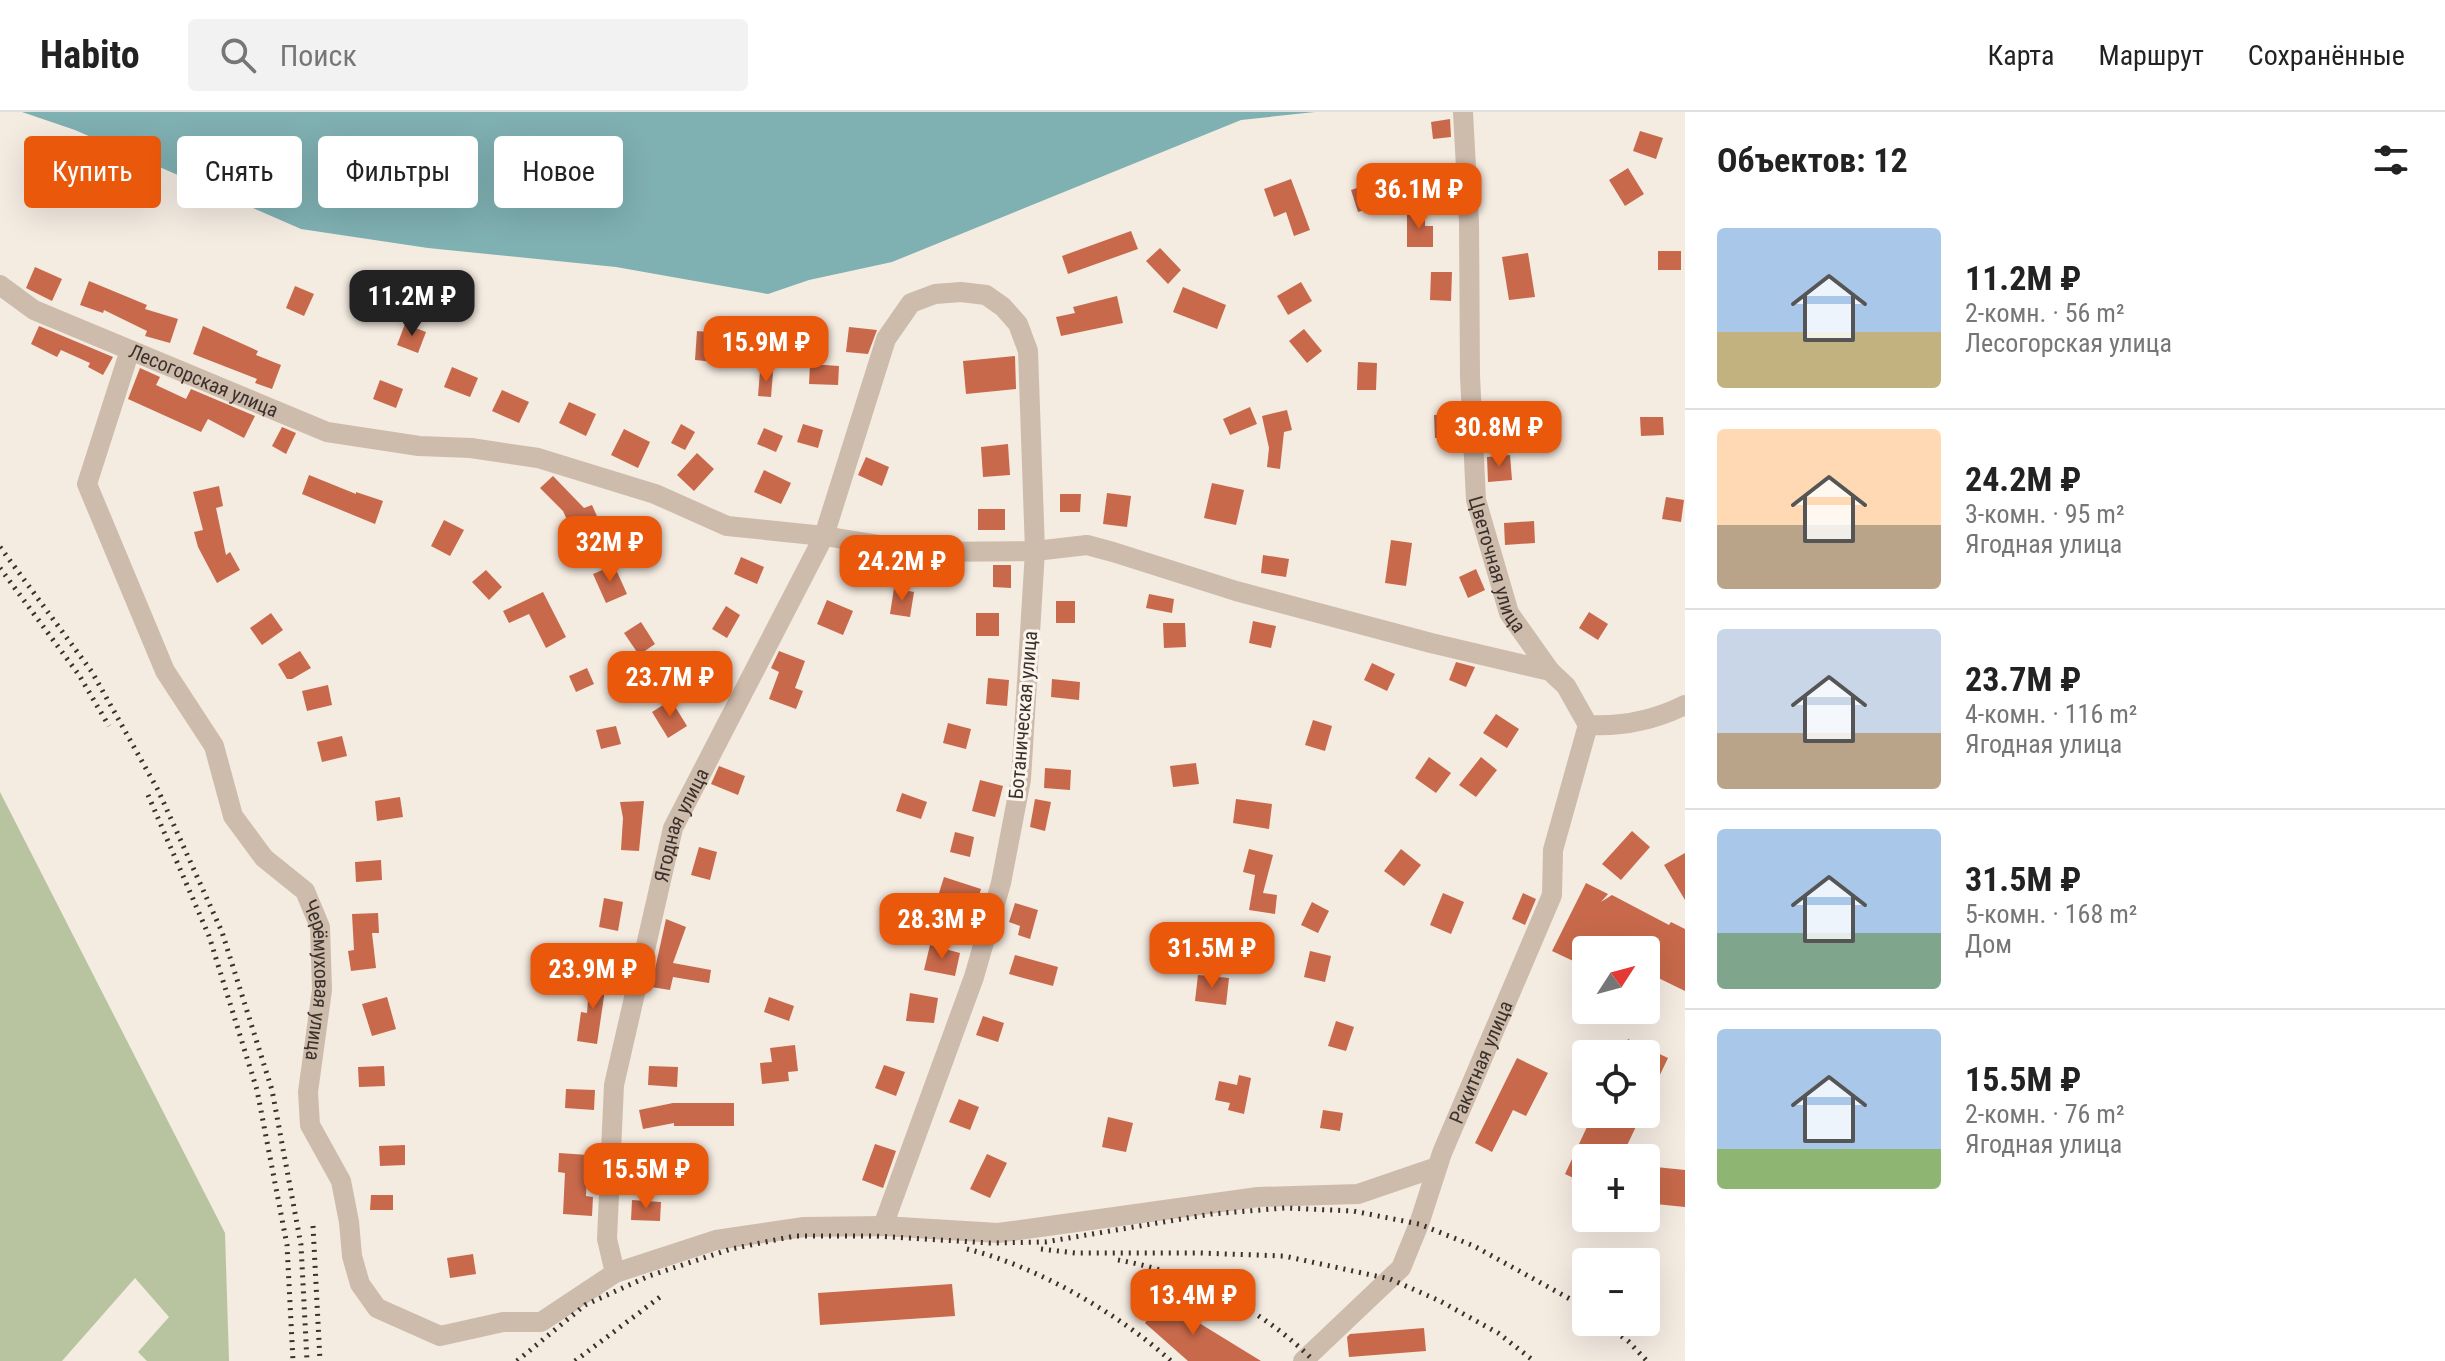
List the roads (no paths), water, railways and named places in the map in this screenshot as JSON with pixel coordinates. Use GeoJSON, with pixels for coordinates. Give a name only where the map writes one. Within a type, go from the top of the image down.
{"type":"FeatureCollection","features":[{"type":"Feature","properties":{"kind":"street","name":"Цветочная улица"},"geometry":{"type":"LineString","coordinates":[[1463,112],[1476,500],[1509,613],[1550,671],[1566,686],[1588,725]]}},
{"type":"Feature","properties":{"kind":"street","name":"Лесогорская улица"},"geometry":{"type":"LineString","coordinates":[[0,285],[34,310],[327,432],[419,446],[471,448],[538,458],[655,494],[727,526],[824,536],[923,552],[1035,551],[1087,545],[1236,591],[1550,671]]}},
{"type":"Feature","properties":{"kind":"street","name":"Ягодная улица"},"geometry":{"type":"LineString","coordinates":[[615,1273],[607,1239],[614,1085],[673,828],[824,536],[886,339],[895,323],[911,303],[935,294],[961,292],[986,295]]}},
{"type":"Feature","properties":{"kind":"street","name":"Ботаническая улица"},"geometry":{"type":"LineString","coordinates":[[883,1226],[974,977],[1001,883],[1021,779],[1035,551],[1028,351],[1018,324],[1003,307],[986,295]]}},
{"type":"Feature","properties":{"kind":"street","name":"Черёмуховая улица"},"geometry":{"type":"LineString","coordinates":[[130,350],[87,484],[165,671],[214,746],[233,816],[264,858],[305,891],[320,927],[322,990],[308,1092],[310,1125],[341,1181],[352,1256],[360,1284],[377,1308],[440,1336],[503,1322],[541,1322],[615,1273],[716,1240],[804,1227],[883,1226],[998,1233],[1258,1197],[1358,1194],[1437,1167]]}},
{"type":"Feature","properties":{"kind":"street"},"geometry":{"type":"LineString","coordinates":[[1588,725],[1618,727],[1662,717],[1685,705]]}},
{"type":"Feature","properties":{"kind":"street","name":"Ракитная улица"},"geometry":{"type":"LineString","coordinates":[[1303,1361],[1401,1268],[1437,1167],[1506,997],[1552,895],[1553,850],[1588,725]]}},
{"type":"Feature","properties":{"kind":"water"},"geometry":{"type":"Polygon","coordinates":[[[22,112],[1315,112],[1241,120],[892,262],[809,280],[768,294],[616,267],[428,248],[301,229],[253,208],[302,208],[302,136],[177,136],[177,175],[161,168],[161,136],[89,136],[22,112]]]}},
{"type":"Feature","properties":{"kind":"railway"},"geometry":{"type":"LineString","coordinates":[[0,547],[92,672],[158,790],[222,932],[272,1090],[301,1245],[307,1361]]}},
{"type":"Feature","properties":{"kind":"railway"},"geometry":{"type":"LineString","coordinates":[[0,568],[79,675],[109,726]]}},
{"type":"Feature","properties":{"kind":"railway"},"geometry":{"type":"LineString","coordinates":[[148,795],[209,936],[257,1090],[287,1245],[293,1361]]}},
{"type":"Feature","properties":{"kind":"railway"},"geometry":{"type":"LineString","coordinates":[[517,1361],[585,1305],[649,1276],[731,1249],[795,1236],[1045,1242],[1211,1214],[1285,1208],[1353,1211],[1419,1224],[1474,1246],[1572,1300]]}},
{"type":"Feature","properties":{"kind":"railway"},"geometry":{"type":"LineString","coordinates":[[313,1226],[320,1361]]}},
{"type":"Feature","properties":{"kind":"railway"},"geometry":{"type":"LineString","coordinates":[[967,1249],[1021,1267],[1075,1293],[1126,1326],[1171,1361]]}},
{"type":"Feature","properties":{"kind":"railway"},"geometry":{"type":"LineString","coordinates":[[1041,1249],[1075,1253],[1284,1256],[1390,1279],[1440,1301],[1498,1333],[1534,1361]]}},
{"type":"Feature","properties":{"kind":"railway"},"geometry":{"type":"LineString","coordinates":[[1118,1260],[1172,1274],[1224,1296],[1271,1325],[1314,1361]]}},
{"type":"Feature","properties":{"kind":"railway"},"geometry":{"type":"LineString","coordinates":[[575,1361],[664,1294]]}},
{"type":"Feature","properties":{"kind":"railway"},"geometry":{"type":"LineString","coordinates":[[1621,1336],[1647,1361]]}}]}
